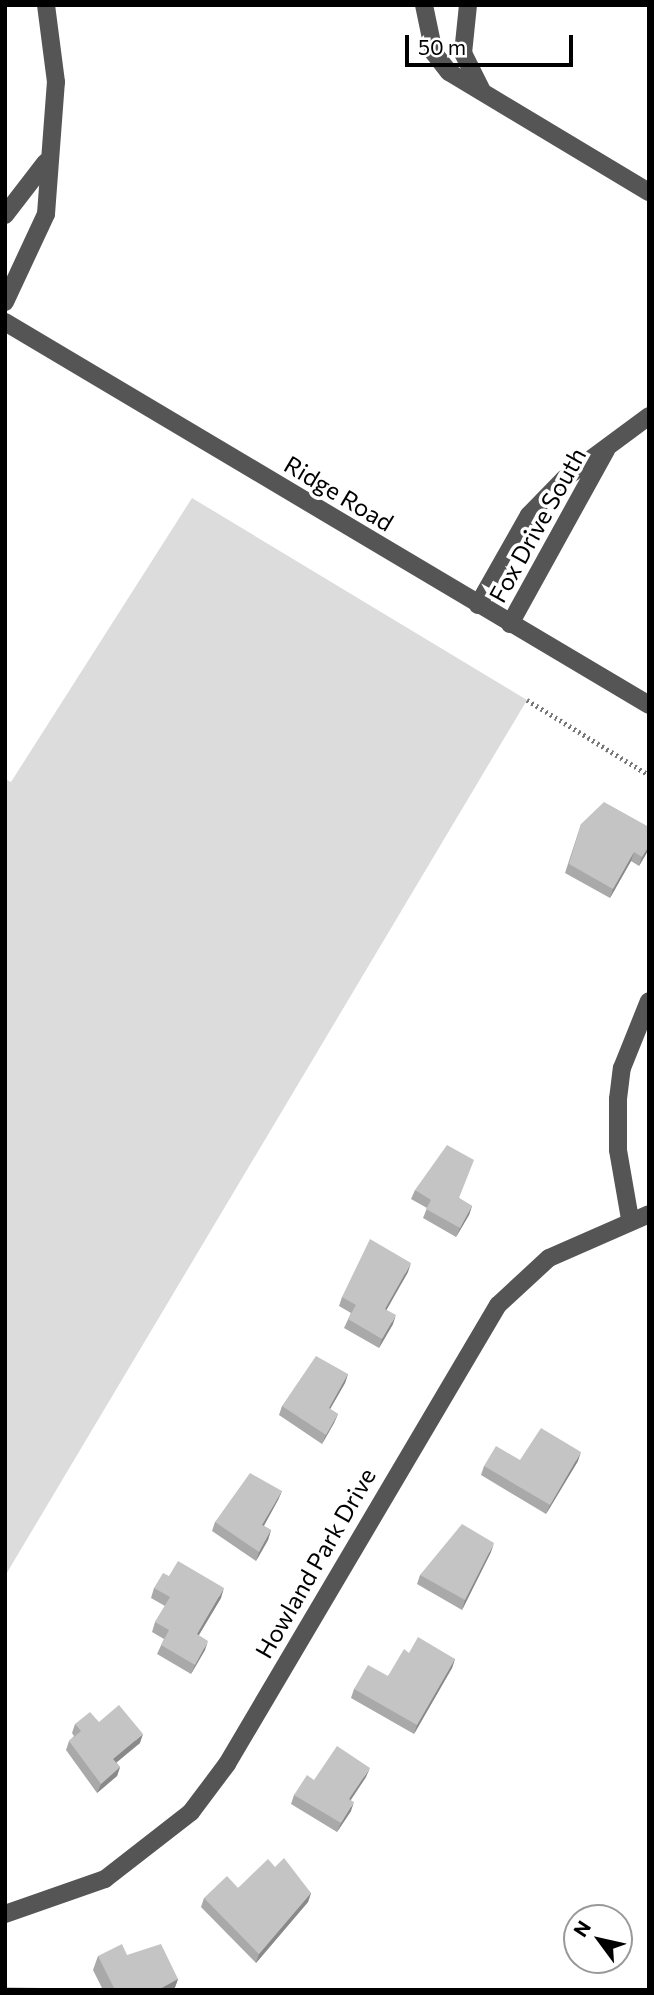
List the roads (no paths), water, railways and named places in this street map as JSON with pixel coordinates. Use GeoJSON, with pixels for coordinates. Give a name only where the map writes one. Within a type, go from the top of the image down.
{"type":"FeatureCollection","features":[{"type":"Feature","properties":{"kind":"street"},"geometry":{"type":"LineString","coordinates":[[5,302],[46,214],[45,163],[56,82],[46,5]]}},
{"type":"Feature","properties":{"kind":"street"},"geometry":{"type":"LineString","coordinates":[[424,5],[434,53],[449,72],[649,192]]}},
{"type":"Feature","properties":{"kind":"street"},"geometry":{"type":"LineString","coordinates":[[468,5],[463,53],[482,91]]}},
{"type":"Feature","properties":{"kind":"street"},"geometry":{"type":"LineString","coordinates":[[5,215],[45,163]]}},
{"type":"Feature","properties":{"kind":"street","name":"Ridge Road"},"geometry":{"type":"LineString","coordinates":[[5,322],[649,705]]}},
{"type":"Feature","properties":{"kind":"street","name":"Fox Drive South"},"geometry":{"type":"LineString","coordinates":[[478,605],[529,515],[564,479],[649,416]]}},
{"type":"Feature","properties":{"kind":"street","name":"Fox Drive South"},"geometry":{"type":"LineString","coordinates":[[510,624],[606,450]]}},
{"type":"Feature","properties":{"kind":"street"},"geometry":{"type":"LineString","coordinates":[[630,1219],[618,1150],[618,1100],[622,1068],[649,1001]]}},
{"type":"Feature","properties":{"kind":"street","name":"Howland Park Drive"},"geometry":{"type":"LineString","coordinates":[[5,1914],[106,1879],[191,1812],[227,1764],[476,1334],[549,1258],[630,1219],[649,1214]]}}]}
